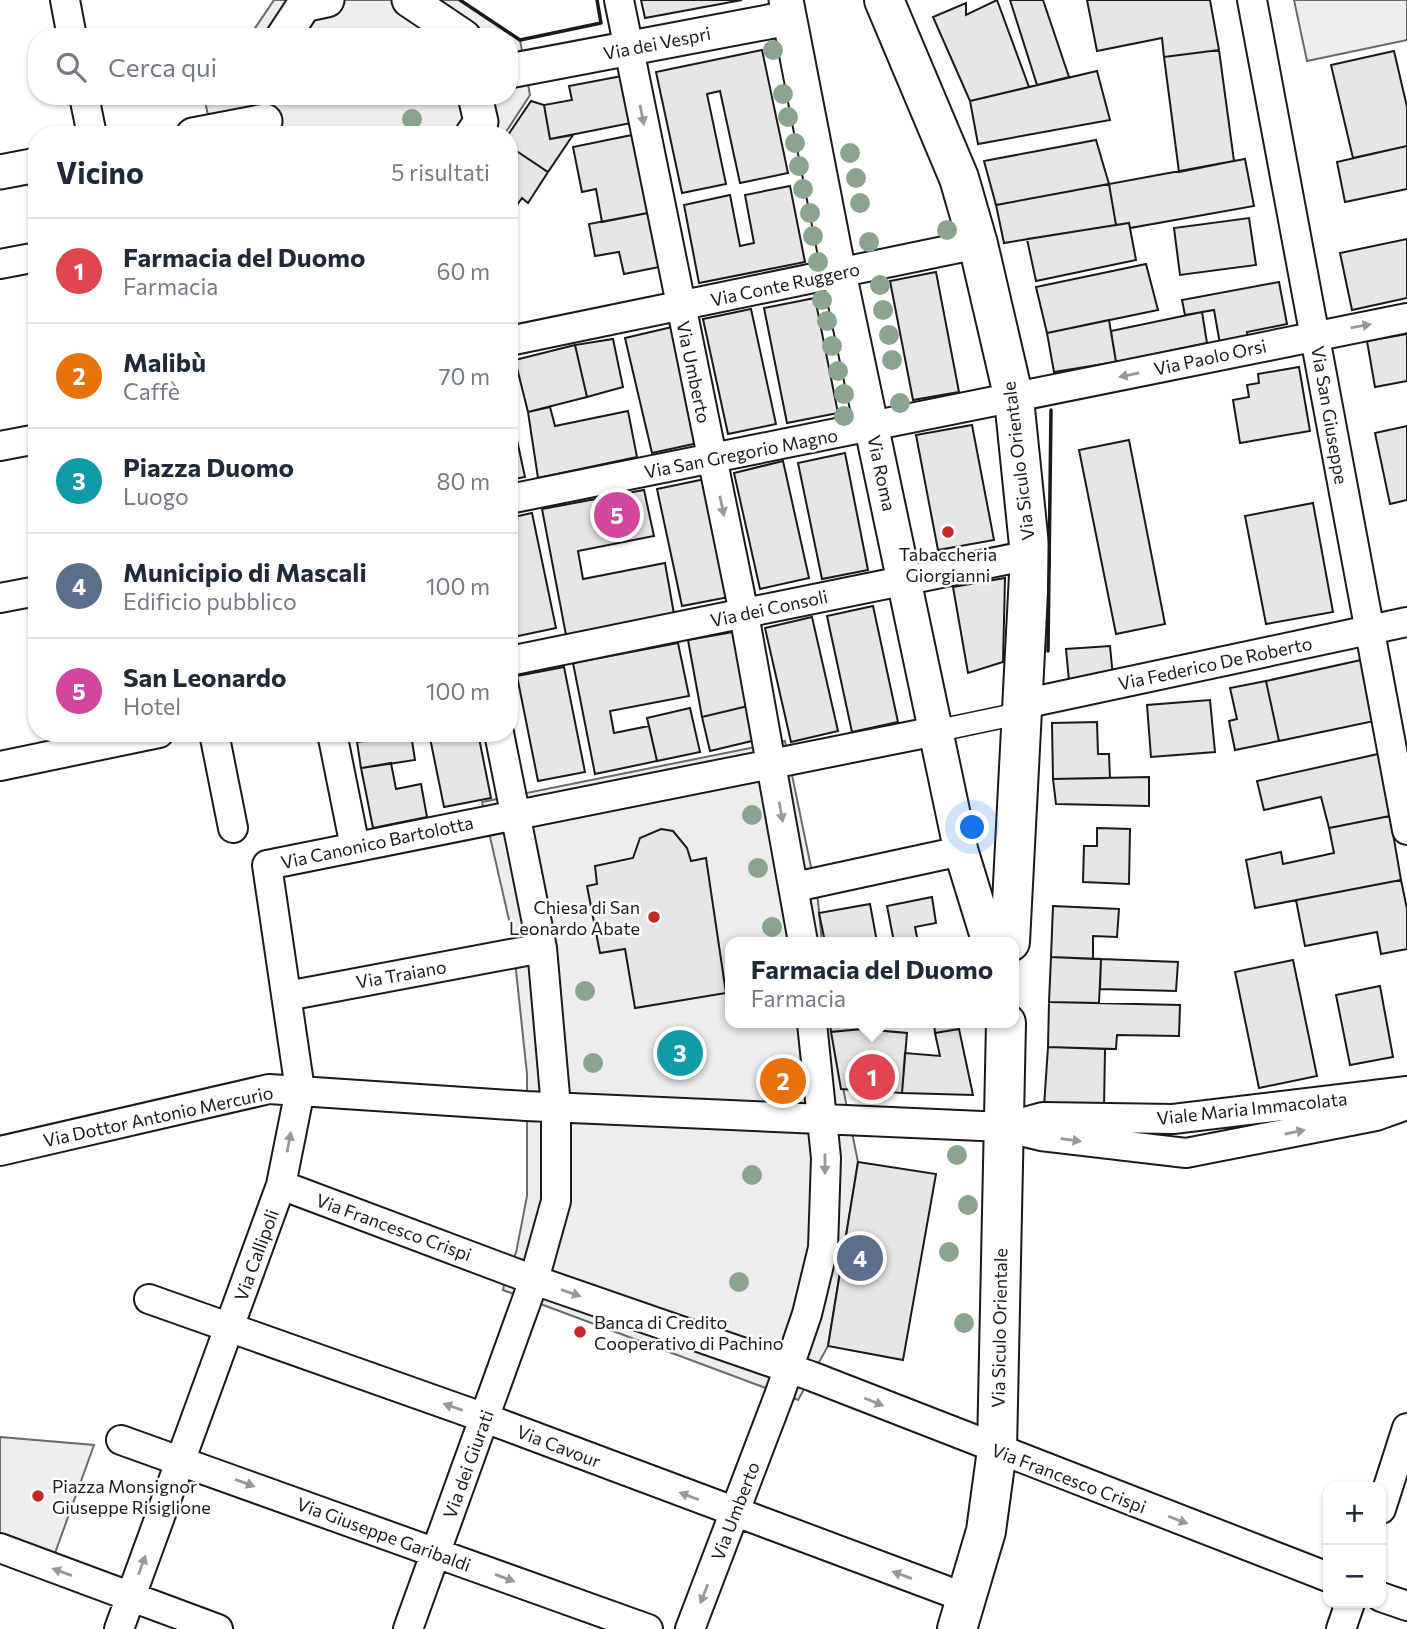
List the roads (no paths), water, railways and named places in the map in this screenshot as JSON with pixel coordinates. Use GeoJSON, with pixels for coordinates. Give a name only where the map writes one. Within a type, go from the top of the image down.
{"type":"FeatureCollection","features":[{"type":"Feature","properties":{"kind":"main road","name":"Via Siculo Orientale"},"geometry":{"type":"LineString","coordinates":[[884,0],[959,178],[978,244],[1014,399],[1030,555],[1010,937]]}},
{"type":"Feature","properties":{"kind":"main road","name":"Via Siculo Orientale"},"geometry":{"type":"LineString","coordinates":[[962,1614],[986,1531],[997,1450],[1006,1028]]}},
{"type":"Feature","properties":{"kind":"street"},"geometry":{"type":"LineString","coordinates":[[65,0],[70,28]]}},
{"type":"Feature","properties":{"kind":"street"},"geometry":{"type":"LineString","coordinates":[[289,28],[304,5],[327,0]]}},
{"type":"Feature","properties":{"kind":"street"},"geometry":{"type":"LineString","coordinates":[[409,0],[451,28]]}},
{"type":"Feature","properties":{"kind":"street","name":"Via Umberto"},"geometry":{"type":"LineString","coordinates":[[619,0],[744,614],[805,885],[803,937]]}},
{"type":"Feature","properties":{"kind":"street","name":"Via San Giuseppe"},"geometry":{"type":"LineString","coordinates":[[1252,0],[1407,830]]}},
{"type":"Feature","properties":{"kind":"street","name":"Via dei Vespri"},"geometry":{"type":"LineString","coordinates":[[518,69],[629,48],[788,9]]}},
{"type":"Feature","properties":{"kind":"street","name":"Via Roma"},"geometry":{"type":"LineString","coordinates":[[788,9],[839,273],[961,851],[987,937]]}},
{"type":"Feature","properties":{"kind":"street"},"geometry":{"type":"LineString","coordinates":[[87,105],[90,126]]}},
{"type":"Feature","properties":{"kind":"street"},"geometry":{"type":"LineString","coordinates":[[477,105],[481,122],[478,126]]}},
{"type":"Feature","properties":{"kind":"street"},"geometry":{"type":"LineString","coordinates":[[229,126],[264,117]]}},
{"type":"Feature","properties":{"kind":"street"},"geometry":{"type":"LineString","coordinates":[[0,172],[28,167]]}},
{"type":"Feature","properties":{"kind":"street","name":"Via Conte Ruggero"},"geometry":{"type":"LineString","coordinates":[[518,339],[978,244]]}},
{"type":"Feature","properties":{"kind":"street"},"geometry":{"type":"LineString","coordinates":[[0,264],[28,259]]}},
{"type":"Feature","properties":{"kind":"street","name":"Via Paolo Orsi"},"geometry":{"type":"LineString","coordinates":[[1014,399],[1407,318]]}},
{"type":"Feature","properties":{"kind":"street","name":"Via San Gregorio Magno"},"geometry":{"type":"LineString","coordinates":[[518,497],[1014,399]]}},
{"type":"Feature","properties":{"kind":"street"},"geometry":{"type":"LineString","coordinates":[[0,446],[28,441]]}},
{"type":"Feature","properties":{"kind":"street","name":"Via dei Consoli"},"geometry":{"type":"LineString","coordinates":[[518,659],[1030,555]]}},
{"type":"Feature","properties":{"kind":"street"},"geometry":{"type":"LineString","coordinates":[[0,598],[28,593]]}},
{"type":"Feature","properties":{"kind":"street","name":"Via Federico De Roberto"},"geometry":{"type":"LineString","coordinates":[[1022,708],[1407,622]]}},
{"type":"Feature","properties":{"kind":"street"},"geometry":{"type":"LineString","coordinates":[[777,757],[936,731],[1022,708]]}},
{"type":"Feature","properties":{"kind":"street"},"geometry":{"type":"LineString","coordinates":[[0,766],[116,742]]}},
{"type":"Feature","properties":{"kind":"street"},"geometry":{"type":"LineString","coordinates":[[216,742],[233,828]]}},
{"type":"Feature","properties":{"kind":"street"},"geometry":{"type":"LineString","coordinates":[[334,742],[355,848]]}},
{"type":"Feature","properties":{"kind":"street"},"geometry":{"type":"LineString","coordinates":[[501,742],[514,806]]}},
{"type":"Feature","properties":{"kind":"street","name":"Via Canonico Bartolotta"},"geometry":{"type":"LineString","coordinates":[[267,865],[487,820],[514,806],[777,757]]}},
{"type":"Feature","properties":{"kind":"street","name":"Via dei Giurati"},"geometry":{"type":"LineString","coordinates":[[408,1629],[531,1289],[555,1201],[556,1107],[528,951],[514,806]]}},
{"type":"Feature","properties":{"kind":"street"},"geometry":{"type":"LineString","coordinates":[[805,885],[961,851]]}},
{"type":"Feature","properties":{"kind":"street","name":"Via Callipoli"},"geometry":{"type":"LineString","coordinates":[[119,1629],[281,1185],[300,1090],[267,865]]}},
{"type":"Feature","properties":{"kind":"street","name":"Via Traiano"},"geometry":{"type":"LineString","coordinates":[[287,996],[528,951]]}},
{"type":"Feature","properties":{"kind":"street","name":"Via Umberto"},"geometry":{"type":"LineString","coordinates":[[690,1629],[735,1514],[793,1379],[823,1248],[826,1158],[835,1119],[813,1028]]}},
{"type":"Feature","properties":{"kind":"street","name":"Via Dottor Antonio Mercurio"},"geometry":{"type":"LineString","coordinates":[[0,1151],[269,1089],[526,1106],[835,1119]]}},
{"type":"Feature","properties":{"kind":"street","name":"Viale Maria Immacolata"},"geometry":{"type":"LineString","coordinates":[[1004,1127],[1043,1118],[1173,1119],[1407,1091]]}},
{"type":"Feature","properties":{"kind":"street","name":"Viale Maria Immacolata"},"geometry":{"type":"LineString","coordinates":[[1004,1127],[1041,1136],[1185,1153],[1376,1116],[1407,1105]]}},
{"type":"Feature","properties":{"kind":"street"},"geometry":{"type":"LineString","coordinates":[[835,1119],[1004,1127]]}},
{"type":"Feature","properties":{"kind":"street","name":"Via Francesco Crispi"},"geometry":{"type":"LineString","coordinates":[[281,1185],[507,1270],[531,1289],[997,1450],[1323,1575]]}},
{"type":"Feature","properties":{"kind":"street","name":"Via Cavour"},"geometry":{"type":"LineString","coordinates":[[149,1299],[485,1418],[735,1514],[962,1614]]}},
{"type":"Feature","properties":{"kind":"street"},"geometry":{"type":"LineString","coordinates":[[1386,1493],[1407,1428]]}},
{"type":"Feature","properties":{"kind":"street","name":"Via Giuseppe Garibaldi"},"geometry":{"type":"LineString","coordinates":[[121,1440],[648,1629]]}},
{"type":"Feature","properties":{"kind":"street"},"geometry":{"type":"LineString","coordinates":[[1,1553],[131,1596],[218,1629]]}},
{"type":"Feature","properties":{"kind":"street"},"geometry":{"type":"LineString","coordinates":[[1386,1599],[1407,1606]]}},
{"type":"Feature","properties":{"kind":"street"},"geometry":{"type":"LineString","coordinates":[[1341,1629],[1348,1608]]}},
{"type":"Feature","properties":{"kind":"place","name":"San Leonardo"},"geometry":{"type":"Point","coordinates":[617,515]}},
{"type":"Feature","properties":{"kind":"place","name":"Tabaccheria Giorgianni"},"geometry":{"type":"Point","coordinates":[948,532]}},
{"type":"Feature","properties":{"kind":"place","name":"Chiesa di San Leonardo Abate"},"geometry":{"type":"Point","coordinates":[654,917]}},
{"type":"Feature","properties":{"kind":"place","name":"Piazza Duomo"},"geometry":{"type":"Point","coordinates":[680,1053]}},
{"type":"Feature","properties":{"kind":"place","name":"Farmacia del Duomo"},"geometry":{"type":"Point","coordinates":[872,1077]}},
{"type":"Feature","properties":{"kind":"place","name":"Malibù"},"geometry":{"type":"Point","coordinates":[783,1081]}},
{"type":"Feature","properties":{"kind":"place","name":"Municipio di Mascali"},"geometry":{"type":"Point","coordinates":[860,1258]}},
{"type":"Feature","properties":{"kind":"place","name":"Banca di Credito Cooperativo di Pachino"},"geometry":{"type":"Point","coordinates":[580,1332]}},
{"type":"Feature","properties":{"kind":"place","name":"Piazza Monsignor Giuseppe Risiglione"},"geometry":{"type":"Point","coordinates":[38,1496]}}]}
